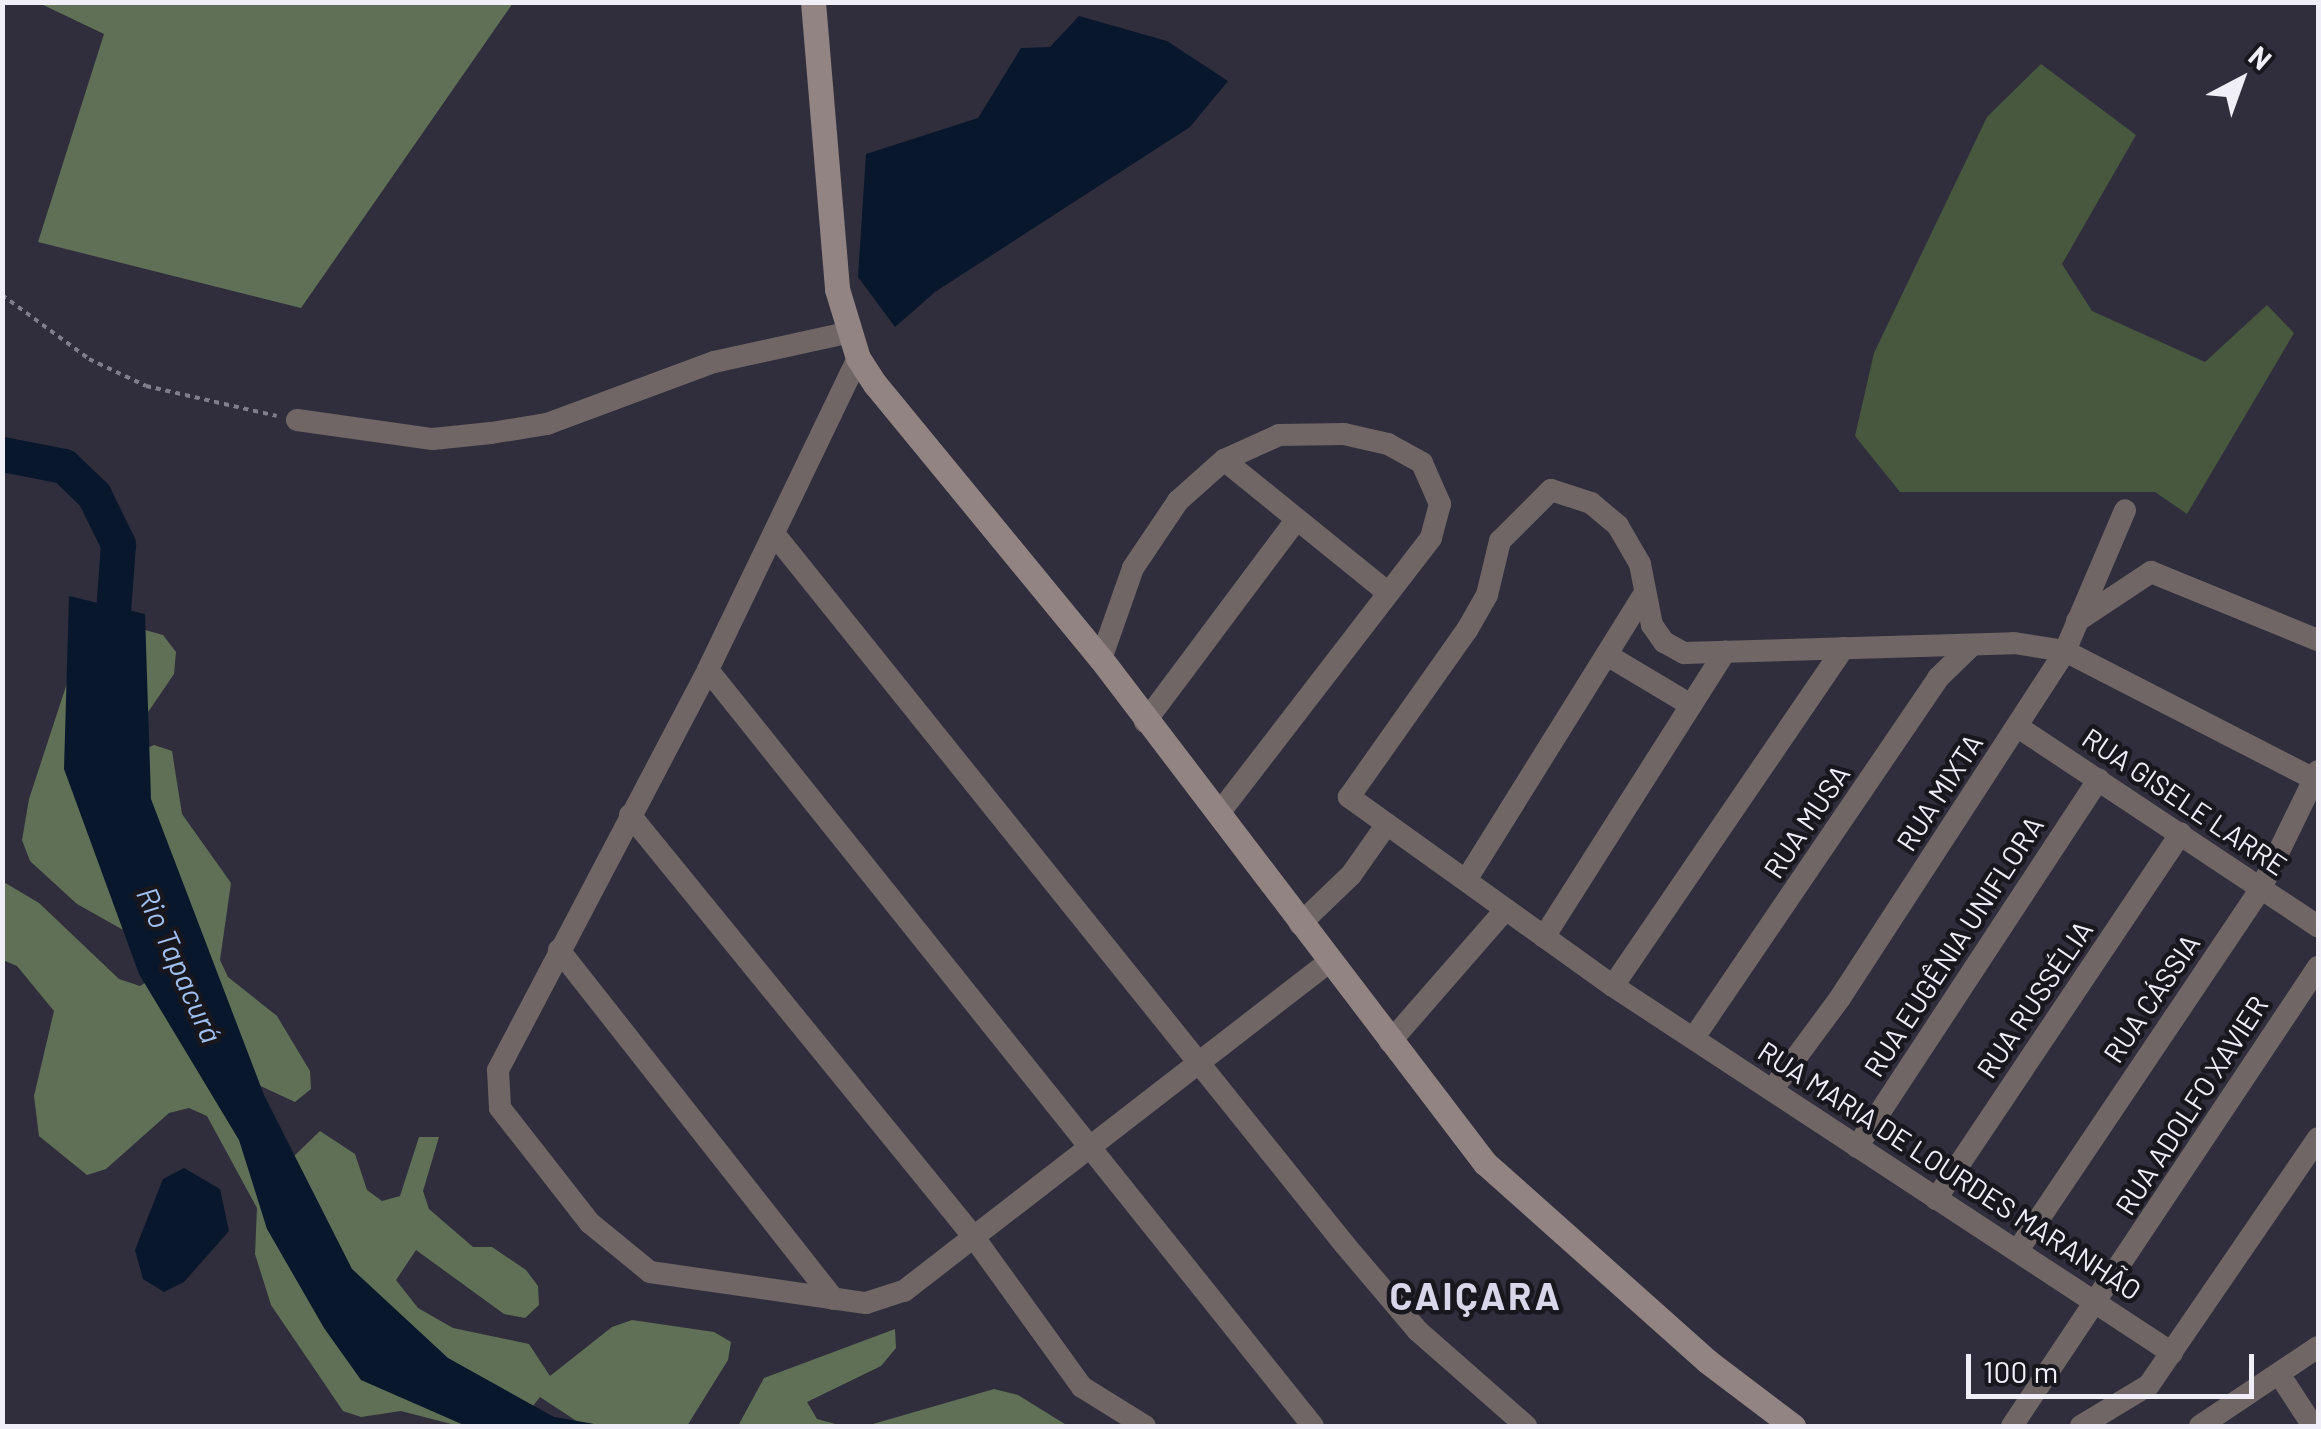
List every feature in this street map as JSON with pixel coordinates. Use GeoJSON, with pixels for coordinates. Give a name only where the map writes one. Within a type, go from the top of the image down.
{"type":"FeatureCollection","features":[{"type":"Feature","properties":{"kind":"main road"},"geometry":{"type":"LineString","coordinates":[[813,2],[828,215],[858,358],[1101,659],[1144,722],[1390,1042],[1528,1207],[1794,1426]]}},
{"type":"Feature","properties":{"kind":"street"},"geometry":{"type":"LineString","coordinates":[[297,420],[433,439],[491,433],[547,424],[714,362],[850,332]]}},
{"type":"Feature","properties":{"kind":"street"},"geometry":{"type":"LineString","coordinates":[[858,358],[708,670],[498,1070],[500,1108],[590,1224],[650,1272],[834,1299],[889,1298],[1330,961]]}},
{"type":"Feature","properties":{"kind":"street"},"geometry":{"type":"LineString","coordinates":[[1101,659],[1132,568],[1178,502],[1224,460],[1279,435],[1318,433],[1388,444],[1422,463],[1436,486],[1439,518],[1218,816]]}},
{"type":"Feature","properties":{"kind":"street"},"geometry":{"type":"LineString","coordinates":[[1224,460],[1294,522],[1387,592]]}},
{"type":"Feature","properties":{"kind":"street","name":"RUA MARIA DE LOURDES MARANHÃO"},"geometry":{"type":"LineString","coordinates":[[1642,598],[1640,564],[1618,526],[1591,503],[1551,490],[1500,541],[1487,596],[1467,630],[1349,797],[1468,877],[1544,938],[1613,986],[1695,1036],[2172,1352]]}},
{"type":"Feature","properties":{"kind":"street","name":"RUA MIXTA"},"geometry":{"type":"LineString","coordinates":[[1772,1090],[2018,727],[2065,651],[2124,510]]}},
{"type":"Feature","properties":{"kind":"street"},"geometry":{"type":"LineString","coordinates":[[1144,722],[1294,522]]}},
{"type":"Feature","properties":{"kind":"street"},"geometry":{"type":"LineString","coordinates":[[775,535],[1418,1331],[1526,1426]]}},
{"type":"Feature","properties":{"kind":"street"},"geometry":{"type":"LineString","coordinates":[[2078,621],[2151,572],[2318,640]]}},
{"type":"Feature","properties":{"kind":"street"},"geometry":{"type":"LineString","coordinates":[[1642,598],[1664,642],[1684,653],[1972,645],[2065,651],[2316,775]]}},
{"type":"Feature","properties":{"kind":"street"},"geometry":{"type":"LineString","coordinates":[[1468,877],[1642,598]]}},
{"type":"Feature","properties":{"kind":"street","name":"RUA MUSA"},"geometry":{"type":"LineString","coordinates":[[1695,1036],[1938,678],[1972,645]]}},
{"type":"Feature","properties":{"kind":"street"},"geometry":{"type":"LineString","coordinates":[[1613,986],[1844,648]]}},
{"type":"Feature","properties":{"kind":"street"},"geometry":{"type":"LineString","coordinates":[[1544,938],[1725,652]]}},
{"type":"Feature","properties":{"kind":"street"},"geometry":{"type":"LineString","coordinates":[[1607,655],[1691,705]]}},
{"type":"Feature","properties":{"kind":"street"},"geometry":{"type":"LineString","coordinates":[[708,670],[1313,1426]]}},
{"type":"Feature","properties":{"kind":"street","name":"RUA GISELE LARRE"},"geometry":{"type":"LineString","coordinates":[[2018,727],[2318,926]]}},
{"type":"Feature","properties":{"kind":"street","name":"RUA CÁSSIA"},"geometry":{"type":"LineString","coordinates":[[2018,1250],[2261,888],[2316,775]]}},
{"type":"Feature","properties":{"kind":"street","name":"RUA EUGÊNIA UNIFLORA"},"geometry":{"type":"LineString","coordinates":[[1856,1146],[2100,779]]}},
{"type":"Feature","properties":{"kind":"street"},"geometry":{"type":"LineString","coordinates":[[630,815],[973,1236],[1082,1386],[1145,1426]]}},
{"type":"Feature","properties":{"kind":"street"},"geometry":{"type":"LineString","coordinates":[[1300,924],[1351,876],[1388,824]]}},
{"type":"Feature","properties":{"kind":"street","name":"RUA RUSSÉLIA"},"geometry":{"type":"LineString","coordinates":[[1936,1199],[2181,832]]}},
{"type":"Feature","properties":{"kind":"street"},"geometry":{"type":"LineString","coordinates":[[1390,1042],[1506,909]]}},
{"type":"Feature","properties":{"kind":"street"},"geometry":{"type":"LineString","coordinates":[[559,950],[834,1299]]}},
{"type":"Feature","properties":{"kind":"street","name":"RUA ADOLFO XAVIER"},"geometry":{"type":"LineString","coordinates":[[2012,1426],[2318,966]]}},
{"type":"Feature","properties":{"kind":"street"},"geometry":{"type":"LineString","coordinates":[[2081,1426],[2133,1398],[2172,1352],[2318,1138]]}},
{"type":"Feature","properties":{"kind":"street"},"geometry":{"type":"LineString","coordinates":[[2200,1426],[2318,1348]]}},
{"type":"Feature","properties":{"kind":"street"},"geometry":{"type":"LineString","coordinates":[[2279,1374],[2312,1426]]}},
{"type":"Feature","properties":{"kind":"path"},"geometry":{"type":"LineString","coordinates":[[2,295],[88,359],[146,386],[297,420]]}},
{"type":"Feature","properties":{"kind":"green space"},"geometry":{"type":"Polygon","coordinates":[[[39,3],[513,3],[301,308],[38,242],[104,34],[39,3]]]}},
{"type":"Feature","properties":{"kind":"green space"},"geometry":{"type":"Polygon","coordinates":[[[2041,64],[2136,135],[2062,264],[2092,311],[2205,362],[2267,305],[2294,333],[2187,514],[2155,492],[1900,492],[1855,436],[1874,353],[1987,117],[2041,64]]]}},
{"type":"Feature","properties":{"kind":"green space"},"geometry":{"type":"Polygon","coordinates":[[[145,630],[163,635],[176,652],[174,674],[142,721],[136,753],[154,745],[172,751],[182,814],[231,883],[220,960],[228,977],[277,1016],[310,1071],[311,1089],[295,1102],[252,1082],[292,1158],[320,1131],[355,1154],[367,1190],[382,1201],[400,1196],[419,1137],[439,1137],[423,1191],[429,1209],[473,1247],[492,1247],[526,1270],[538,1286],[539,1305],[525,1318],[504,1314],[416,1250],[396,1280],[418,1308],[453,1328],[529,1344],[550,1376],[612,1327],[632,1320],[714,1332],[731,1342],[728,1360],[687,1426],[584,1426],[540,1397],[528,1412],[540,1426],[459,1426],[401,1411],[361,1417],[343,1411],[271,1305],[255,1254],[257,1208],[207,1116],[189,1108],[169,1113],[106,1169],[87,1175],[39,1136],[34,1096],[54,1011],[17,966],[3,960],[2,881],[39,903],[119,979],[140,986],[156,976],[134,936],[77,904],[30,861],[22,840],[29,799],[69,677],[145,630]]]}},
{"type":"Feature","properties":{"kind":"green space"},"geometry":{"type":"Polygon","coordinates":[[[895,1329],[896,1348],[881,1366],[807,1402],[817,1419],[843,1426],[738,1426],[764,1378],[895,1329]]]}},
{"type":"Feature","properties":{"kind":"green space"},"geometry":{"type":"Polygon","coordinates":[[[994,1389],[1018,1395],[1068,1426],[866,1426],[994,1389]]]}},
{"type":"Feature","properties":{"kind":"water"},"geometry":{"type":"Polygon","coordinates":[[[1079,16],[1167,41],[1228,81],[1190,127],[935,292],[895,327],[858,277],[866,154],[978,118],[1021,48],[1050,47],[1079,16]]]}},
{"type":"Feature","properties":{"kind":"water"},"geometry":{"type":"Polygon","coordinates":[[[69,596],[145,614],[151,799],[264,1095],[352,1269],[448,1358],[554,1417],[606,1426],[466,1426],[361,1380],[324,1328],[267,1229],[239,1140],[139,974],[64,769],[69,596]]]}},
{"type":"Feature","properties":{"kind":"water"},"geometry":{"type":"Polygon","coordinates":[[[184,1168],[220,1189],[229,1231],[184,1282],[164,1292],[143,1279],[135,1250],[163,1179],[184,1168]]]}},
{"type":"Feature","properties":{"kind":"waterway","name":"Rio Tapacurá"},"geometry":{"type":"LineString","coordinates":[[2,454],[64,466],[94,495],[118,544],[110,653]]}},
{"type":"Feature","properties":{"kind":"district","name":"CAIÇARA"},"geometry":{"type":"Point","coordinates":[1476,1296]}}]}
